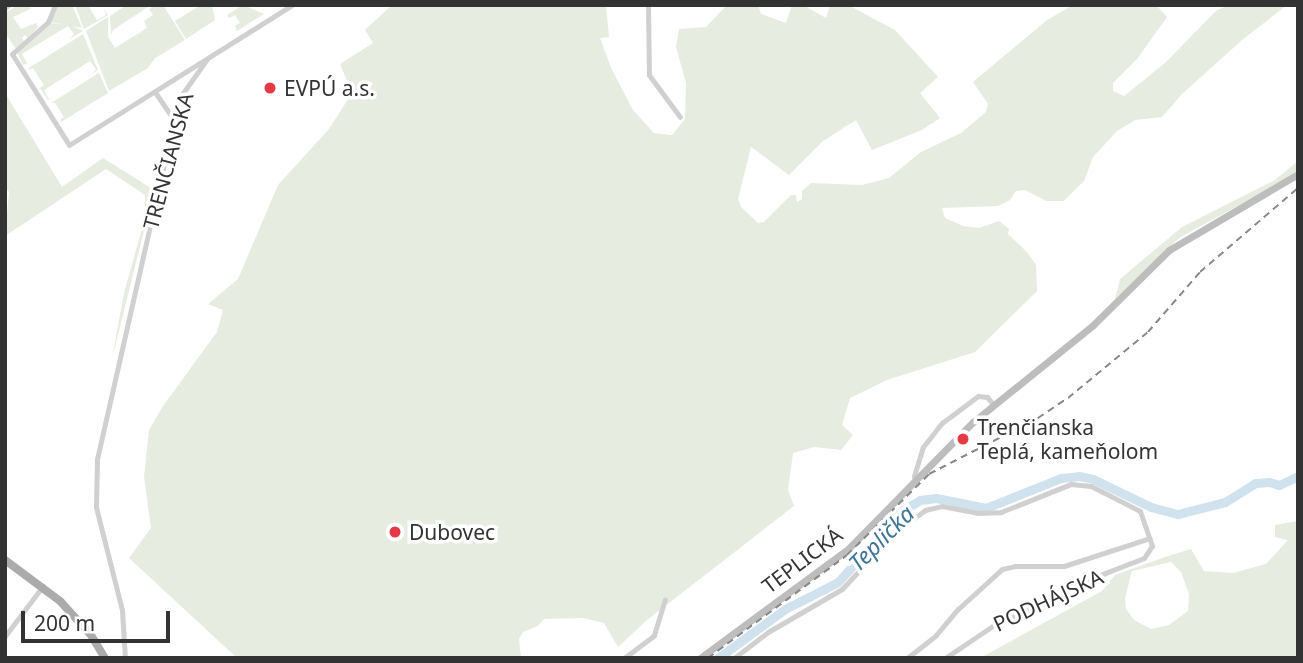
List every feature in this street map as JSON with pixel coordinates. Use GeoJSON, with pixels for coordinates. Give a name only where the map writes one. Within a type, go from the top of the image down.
{"type":"FeatureCollection","features":[{"type":"Feature","properties":{"kind":"main road","name":"TEPLICKÁ"},"geometry":{"type":"LineString","coordinates":[[700,658],[849,548],[993,404],[1070,344],[1153,265],[1188,237],[1271,192],[1298,174]]}},
{"type":"Feature","properties":{"kind":"main road"},"geometry":{"type":"LineString","coordinates":[[5,560],[43,586],[76,617],[105,658]]}},
{"type":"Feature","properties":{"kind":"street","name":"TRENČIANSKA"},"geometry":{"type":"LineString","coordinates":[[55,5],[48,22],[12,54],[69,145],[292,5]]}},
{"type":"Feature","properties":{"kind":"street"},"geometry":{"type":"LineString","coordinates":[[648,5],[649,75],[681,117]]}},
{"type":"Feature","properties":{"kind":"street","name":"TRENČIANSKA"},"geometry":{"type":"LineString","coordinates":[[125,658],[122,610],[99,522],[95,479],[99,439],[174,120],[183,93],[207,59]]}},
{"type":"Feature","properties":{"kind":"street"},"geometry":{"type":"LineString","coordinates":[[168,83],[183,93]]}},
{"type":"Feature","properties":{"kind":"street"},"geometry":{"type":"LineString","coordinates":[[155,92],[174,120]]}},
{"type":"Feature","properties":{"kind":"street"},"geometry":{"type":"LineString","coordinates":[[915,480],[923,447],[942,423],[978,396],[987,397],[993,404]]}},
{"type":"Feature","properties":{"kind":"street"},"geometry":{"type":"LineString","coordinates":[[734,658],[768,632],[842,589],[895,532],[932,508],[942,506],[976,513],[1001,512],[1061,485],[1085,485],[1140,511],[1150,538],[1064,566],[1015,566],[1002,569],[958,610],[936,635],[907,658]]}},
{"type":"Feature","properties":{"kind":"street","name":"PODHÁJSKA"},"geometry":{"type":"LineString","coordinates":[[944,658],[993,625],[1105,573],[1144,558],[1152,546],[1150,538]]}},
{"type":"Feature","properties":{"kind":"street"},"geometry":{"type":"LineString","coordinates":[[5,636],[43,586]]}},
{"type":"Feature","properties":{"kind":"street"},"geometry":{"type":"LineString","coordinates":[[624,658],[654,635],[665,600]]}},
{"type":"Feature","properties":{"kind":"shaded area"},"geometry":{"type":"Polygon","coordinates":[[[18,5],[32,8],[13,17],[21,29],[36,23],[38,27],[28,38],[25,35],[22,38],[24,41],[16,49],[5,33],[5,13],[18,5]]]}},
{"type":"Feature","properties":{"kind":"shaded area"},"geometry":{"type":"Polygon","coordinates":[[[57,5],[72,5],[82,28],[50,22],[57,5]]]}},
{"type":"Feature","properties":{"kind":"shaded area"},"geometry":{"type":"Polygon","coordinates":[[[75,5],[88,5],[97,20],[106,15],[104,9],[108,15],[84,29],[75,5]]]}},
{"type":"Feature","properties":{"kind":"shaded area"},"geometry":{"type":"Polygon","coordinates":[[[127,5],[151,5],[113,30],[111,35],[110,16],[127,5]]]}},
{"type":"Feature","properties":{"kind":"shaded area"},"geometry":{"type":"Polygon","coordinates":[[[155,5],[163,5],[185,40],[155,58],[148,68],[109,91],[86,31],[108,17],[108,37],[115,48],[147,28],[144,21],[153,15],[149,9],[155,5]]]}},
{"type":"Feature","properties":{"kind":"shaded area"},"geometry":{"type":"Polygon","coordinates":[[[201,5],[212,5],[215,20],[186,39],[175,21],[201,5]]]}},
{"type":"Feature","properties":{"kind":"shaded area"},"geometry":{"type":"Polygon","coordinates":[[[243,5],[264,14],[237,31],[235,26],[240,23],[235,15],[229,18],[227,15],[243,5]]]}},
{"type":"Feature","properties":{"kind":"shaded area"},"geometry":{"type":"Polygon","coordinates":[[[392,5],[606,5],[609,37],[600,38],[612,70],[633,110],[654,133],[672,135],[685,119],[686,83],[676,47],[679,29],[706,27],[727,5],[758,5],[761,14],[786,23],[792,5],[803,5],[826,18],[830,5],[848,5],[895,30],[938,77],[920,93],[940,118],[922,130],[872,150],[856,120],[823,141],[789,175],[751,147],[738,199],[741,207],[758,223],[764,222],[791,195],[796,195],[797,202],[802,199],[802,191],[811,183],[862,185],[889,178],[921,152],[961,133],[986,112],[988,104],[973,82],[1047,20],[1073,5],[1156,5],[1167,17],[1137,59],[1113,83],[1113,91],[1124,96],[1165,63],[1217,10],[1230,5],[1287,5],[1242,40],[1182,94],[1162,117],[1135,120],[1117,131],[1093,157],[1084,181],[1064,201],[1046,201],[1025,190],[1016,191],[1010,200],[998,206],[942,208],[945,218],[963,226],[979,228],[999,221],[1009,229],[1008,234],[1036,265],[1037,291],[975,352],[887,380],[850,398],[842,425],[853,435],[841,450],[814,447],[793,453],[788,490],[794,506],[647,620],[618,647],[604,623],[583,618],[544,619],[538,626],[523,632],[519,639],[521,658],[237,658],[129,558],[151,528],[144,477],[149,430],[163,406],[217,332],[223,310],[208,304],[238,279],[278,185],[329,129],[352,93],[340,64],[373,43],[365,30],[392,5]]]}},
{"type":"Feature","properties":{"kind":"shaded area"},"geometry":{"type":"Polygon","coordinates":[[[49,23],[70,25],[83,31],[70,39],[74,34],[68,26],[22,54],[27,63],[33,61],[23,65],[17,52],[49,23]]]}},
{"type":"Feature","properties":{"kind":"shaded area"},"geometry":{"type":"Polygon","coordinates":[[[83,34],[98,70],[92,74],[96,69],[90,61],[44,90],[49,99],[56,97],[48,100],[40,88],[44,85],[33,68],[29,68],[83,34]]]}},
{"type":"Feature","properties":{"kind":"shaded area"},"geometry":{"type":"Polygon","coordinates":[[[99,73],[108,93],[61,122],[64,117],[55,103],[51,103],[99,73]]]}},
{"type":"Feature","properties":{"kind":"shaded area"},"geometry":{"type":"Polygon","coordinates":[[[5,93],[62,187],[103,158],[154,190],[112,359],[124,293],[145,218],[145,195],[106,169],[5,236],[9,192],[5,187],[5,93]]]}},
{"type":"Feature","properties":{"kind":"shaded area"},"geometry":{"type":"Polygon","coordinates":[[[1298,161],[1298,170],[1276,185],[1179,238],[1115,299],[1120,279],[1182,227],[1275,180],[1298,161]]]}},
{"type":"Feature","properties":{"kind":"shaded area"},"geometry":{"type":"Polygon","coordinates":[[[1298,521],[1298,658],[980,658],[1102,591],[1115,575],[1168,556],[1191,549],[1204,571],[1233,573],[1266,564],[1288,540],[1275,537],[1275,525],[1298,521]],[[1171,562],[1132,571],[1125,599],[1126,609],[1134,620],[1151,629],[1169,625],[1188,611],[1189,594],[1181,572],[1171,562]]]}},
{"type":"Feature","properties":{"kind":"waterway","name":"Teplička"},"geometry":{"type":"LineString","coordinates":[[718,658],[785,609],[838,582],[903,510],[920,500],[936,498],[986,508],[1061,478],[1079,476],[1093,479],[1151,507],[1178,514],[1225,502],[1256,483],[1269,482],[1279,485],[1298,476]]}},
{"type":"Feature","properties":{"kind":"railway"},"geometry":{"type":"LineString","coordinates":[[708,658],[847,555],[929,474],[1038,418],[1068,398],[1148,332],[1200,272],[1298,188]]}},
{"type":"Feature","properties":{"kind":"place","name":"EVPÚ a.s."},"geometry":{"type":"Point","coordinates":[270,88]}},
{"type":"Feature","properties":{"kind":"place","name":"Trenčianska Teplá, kameňolom"},"geometry":{"type":"Point","coordinates":[963,439]}},
{"type":"Feature","properties":{"kind":"place","name":"Dubovec"},"geometry":{"type":"Point","coordinates":[395,532]}}]}
